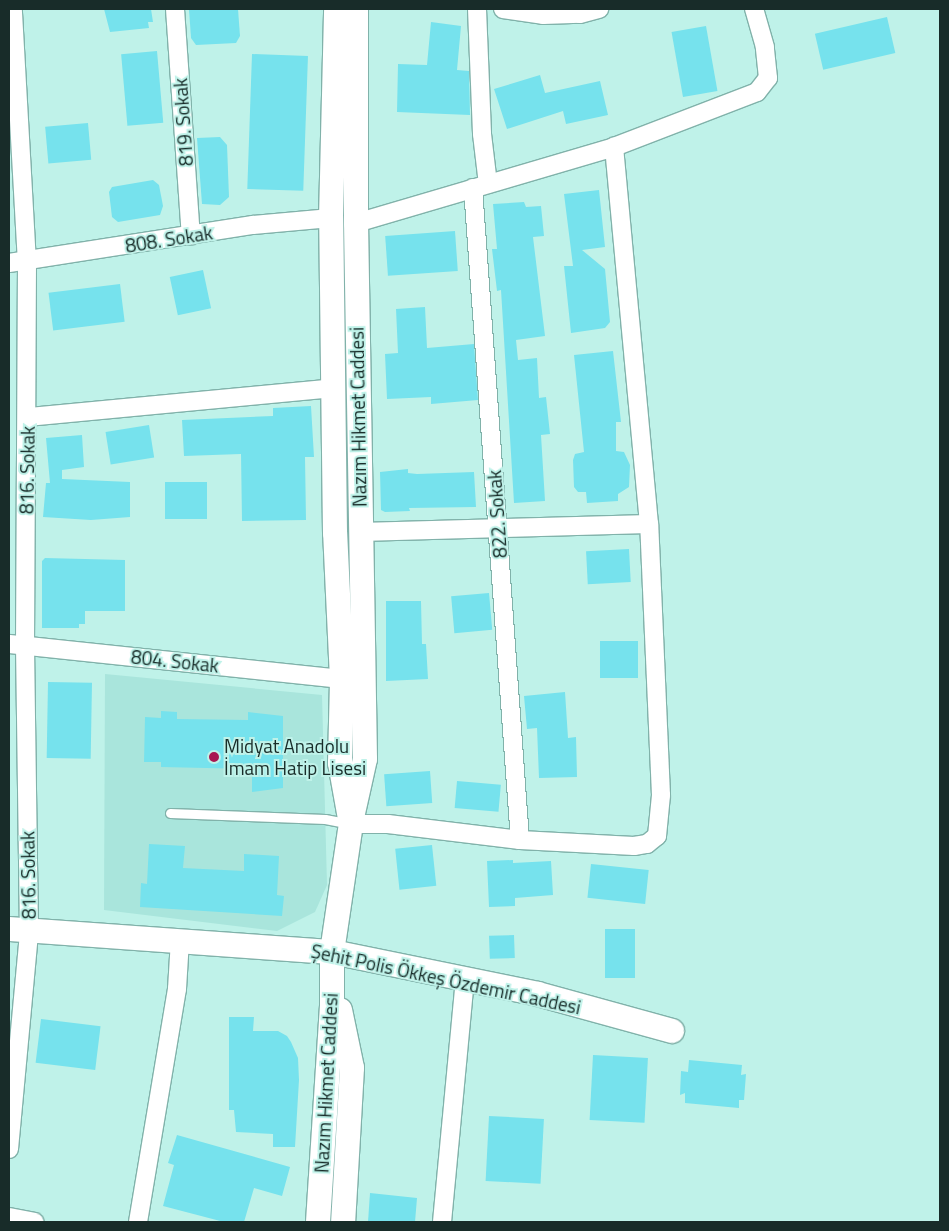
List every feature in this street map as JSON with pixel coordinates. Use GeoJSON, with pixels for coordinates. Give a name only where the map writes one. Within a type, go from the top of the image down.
{"type":"FeatureCollection","features":[{"type":"Feature","properties":{"kind":"street","name":"816. Sokak"},"geometry":{"type":"LineString","coordinates":[[9,1149],[19,930],[17,645],[28,417],[28,262],[14,9]]}},
{"type":"Feature","properties":{"kind":"street","name":"819. Sokak"},"geometry":{"type":"LineString","coordinates":[[175,9],[190,235]]}},
{"type":"Feature","properties":{"kind":"street","name":"Nazım Hikmet Caddesi"},"geometry":{"type":"LineString","coordinates":[[336,9],[331,218],[333,388],[342,679],[340,763],[350,824]]}},
{"type":"Feature","properties":{"kind":"street","name":"Nazım Hikmet Caddesi"},"geometry":{"type":"LineString","coordinates":[[318,1222],[332,962],[350,824],[365,759],[356,222],[356,9]]}},
{"type":"Feature","properties":{"kind":"street","name":"822. Sokak"},"geometry":{"type":"LineString","coordinates":[[477,9],[482,134],[480,186],[498,527],[520,840]]}},
{"type":"Feature","properties":{"kind":"street"},"geometry":{"type":"LineString","coordinates":[[503,9],[543,15],[580,14],[599,9]]}},
{"type":"Feature","properties":{"kind":"street"},"geometry":{"type":"LineString","coordinates":[[356,222],[614,147],[757,92],[768,78],[765,47],[754,9]]}},
{"type":"Feature","properties":{"kind":"street"},"geometry":{"type":"LineString","coordinates":[[350,824],[388,824],[520,840],[634,846],[647,844],[656,836],[661,795],[649,524],[614,147]]}},
{"type":"Feature","properties":{"kind":"street","name":"808. Sokak"},"geometry":{"type":"LineString","coordinates":[[9,263],[28,262],[190,235],[331,218]]}},
{"type":"Feature","properties":{"kind":"street"},"geometry":{"type":"LineString","coordinates":[[28,417],[333,388]]}},
{"type":"Feature","properties":{"kind":"street"},"geometry":{"type":"LineString","coordinates":[[360,532],[649,524]]}},
{"type":"Feature","properties":{"kind":"street","name":"804. Sokak"},"geometry":{"type":"LineString","coordinates":[[17,645],[342,679]]}},
{"type":"Feature","properties":{"kind":"street","name":"Şehit Polis Ökkeş Özdemir Caddesi"},"geometry":{"type":"LineString","coordinates":[[19,930],[180,940],[465,979],[538,994],[672,1031]]}},
{"type":"Feature","properties":{"kind":"street"},"geometry":{"type":"LineString","coordinates":[[138,1222],[177,990],[180,940]]}},
{"type":"Feature","properties":{"kind":"street"},"geometry":{"type":"LineString","coordinates":[[332,962],[352,1068],[343,1222]]}},
{"type":"Feature","properties":{"kind":"street"},"geometry":{"type":"LineString","coordinates":[[442,1222],[465,979]]}},
{"type":"Feature","properties":{"kind":"street"},"geometry":{"type":"LineString","coordinates":[[9,1217],[35,1222]]}},
{"type":"Feature","properties":{"kind":"lane"},"geometry":{"type":"LineString","coordinates":[[170,813],[325,820],[350,824]]}},
{"type":"Feature","properties":{"kind":"shaded area","name":"Midyat Anadolu İmam Hatip Lisesi"},"geometry":{"type":"Polygon","coordinates":[[[105,674],[322,695],[327,885],[315,912],[277,931],[104,910],[105,674]]]}},
{"type":"Feature","properties":{"kind":"building"},"geometry":{"type":"Polygon","coordinates":[[[104,9],[151,9],[153,22],[148,22],[149,28],[110,32],[104,9]]]}},
{"type":"Feature","properties":{"kind":"building"},"geometry":{"type":"Polygon","coordinates":[[[189,9],[238,9],[240,36],[236,43],[196,45],[191,38],[189,9]]]}},
{"type":"Feature","properties":{"kind":"building"},"geometry":{"type":"Polygon","coordinates":[[[887,17],[895,53],[823,70],[815,34],[887,17]]]}},
{"type":"Feature","properties":{"kind":"building"},"geometry":{"type":"Polygon","coordinates":[[[431,22],[461,26],[457,70],[469,71],[470,115],[397,112],[398,64],[427,65],[431,22]]]}},
{"type":"Feature","properties":{"kind":"building"},"geometry":{"type":"Polygon","coordinates":[[[706,26],[717,91],[683,97],[672,32],[706,26]]]}},
{"type":"Feature","properties":{"kind":"building"},"geometry":{"type":"Polygon","coordinates":[[[157,51],[163,123],[127,126],[121,54],[157,51]]]}},
{"type":"Feature","properties":{"kind":"building"},"geometry":{"type":"Polygon","coordinates":[[[252,54],[308,56],[303,191],[247,189],[252,54]]]}},
{"type":"Feature","properties":{"kind":"building"},"geometry":{"type":"Polygon","coordinates":[[[540,75],[545,93],[600,81],[608,115],[566,124],[563,111],[507,129],[494,89],[540,75]]]}},
{"type":"Feature","properties":{"kind":"building"},"geometry":{"type":"Polygon","coordinates":[[[88,123],[91,160],[48,164],[45,127],[88,123]]]}},
{"type":"Feature","properties":{"kind":"building"},"geometry":{"type":"Polygon","coordinates":[[[220,137],[227,145],[229,197],[220,205],[202,204],[197,138],[220,137]]]}},
{"type":"Feature","properties":{"kind":"building"},"geometry":{"type":"Polygon","coordinates":[[[153,180],[159,185],[163,206],[160,215],[118,222],[112,217],[109,192],[112,187],[153,180]]]}},
{"type":"Feature","properties":{"kind":"building"},"geometry":{"type":"Polygon","coordinates":[[[599,190],[605,247],[582,250],[605,269],[610,322],[605,328],[571,333],[564,266],[573,266],[564,194],[599,190]]]}},
{"type":"Feature","properties":{"kind":"building"},"geometry":{"type":"Polygon","coordinates":[[[524,202],[526,207],[541,206],[544,236],[533,237],[545,336],[516,340],[518,360],[537,358],[539,398],[546,397],[550,434],[541,435],[545,501],[514,503],[501,290],[497,291],[492,249],[497,249],[493,204],[524,202]]]}},
{"type":"Feature","properties":{"kind":"building"},"geometry":{"type":"Polygon","coordinates":[[[455,231],[458,271],[388,276],[385,236],[455,231]]]}},
{"type":"Feature","properties":{"kind":"building"},"geometry":{"type":"Polygon","coordinates":[[[203,270],[211,308],[178,315],[170,277],[203,270]]]}},
{"type":"Feature","properties":{"kind":"building"},"geometry":{"type":"Polygon","coordinates":[[[120,284],[125,322],[53,330],[49,293],[120,284]]]}},
{"type":"Feature","properties":{"kind":"building"},"geometry":{"type":"Polygon","coordinates":[[[425,307],[427,348],[474,344],[478,400],[431,404],[431,397],[387,399],[385,354],[398,353],[396,309],[425,307]]]}},
{"type":"Feature","properties":{"kind":"building"},"geometry":{"type":"Polygon","coordinates":[[[613,351],[621,422],[616,422],[616,451],[624,452],[630,465],[629,487],[618,494],[618,501],[587,503],[586,492],[578,492],[574,487],[573,460],[575,454],[584,452],[574,355],[613,351]]]}},
{"type":"Feature","properties":{"kind":"building"},"geometry":{"type":"Polygon","coordinates":[[[311,406],[314,457],[305,457],[306,520],[242,521],[241,454],[184,456],[182,420],[273,416],[273,408],[311,406]]]}},
{"type":"Feature","properties":{"kind":"building"},"geometry":{"type":"Polygon","coordinates":[[[149,425],[154,458],[111,464],[106,432],[149,425]]]}},
{"type":"Feature","properties":{"kind":"building"},"geometry":{"type":"Polygon","coordinates":[[[82,435],[84,467],[62,470],[62,479],[130,482],[130,517],[91,520],[43,517],[46,483],[50,483],[46,438],[82,435]]]}},
{"type":"Feature","properties":{"kind":"building"},"geometry":{"type":"Polygon","coordinates":[[[408,469],[408,473],[417,474],[474,472],[476,507],[409,508],[410,511],[385,512],[381,510],[380,472],[408,469]]]}},
{"type":"Feature","properties":{"kind":"building"},"geometry":{"type":"Polygon","coordinates":[[[165,482],[207,482],[207,519],[165,519],[165,482]]]}},
{"type":"Feature","properties":{"kind":"building"},"geometry":{"type":"Polygon","coordinates":[[[629,549],[631,582],[588,584],[586,551],[629,549]]]}},
{"type":"Feature","properties":{"kind":"building"},"geometry":{"type":"Polygon","coordinates":[[[45,558],[125,560],[125,611],[85,611],[85,624],[79,624],[79,628],[42,628],[42,561],[45,558]]]}},
{"type":"Feature","properties":{"kind":"building"},"geometry":{"type":"Polygon","coordinates":[[[489,593],[492,630],[454,633],[451,596],[489,593]]]}},
{"type":"Feature","properties":{"kind":"building"},"geometry":{"type":"Polygon","coordinates":[[[386,601],[421,601],[422,644],[426,644],[428,679],[386,681],[386,601]]]}},
{"type":"Feature","properties":{"kind":"building"},"geometry":{"type":"Polygon","coordinates":[[[600,641],[638,641],[638,678],[600,678],[600,641]]]}},
{"type":"Feature","properties":{"kind":"building"},"geometry":{"type":"Polygon","coordinates":[[[48,682],[92,683],[91,759],[47,758],[48,682]]]}},
{"type":"Feature","properties":{"kind":"building"},"geometry":{"type":"Polygon","coordinates":[[[565,692],[568,738],[576,737],[577,777],[539,778],[537,728],[527,729],[524,696],[565,692]]]}},
{"type":"Feature","properties":{"kind":"building"},"geometry":{"type":"Polygon","coordinates":[[[161,711],[177,712],[177,719],[248,720],[248,712],[283,716],[283,788],[252,792],[252,769],[161,767],[161,762],[144,762],[145,717],[161,718],[161,711]]]}},
{"type":"Feature","properties":{"kind":"building"},"geometry":{"type":"Polygon","coordinates":[[[430,771],[432,803],[386,806],[384,774],[430,771]]]}},
{"type":"Feature","properties":{"kind":"building"},"geometry":{"type":"Polygon","coordinates":[[[457,781],[501,785],[498,812],[455,808],[457,781]]]}},
{"type":"Feature","properties":{"kind":"building"},"geometry":{"type":"Polygon","coordinates":[[[149,844],[185,846],[183,868],[244,871],[244,854],[279,856],[277,895],[284,896],[282,916],[140,907],[141,883],[147,884],[149,844]]]}},
{"type":"Feature","properties":{"kind":"building"},"geometry":{"type":"Polygon","coordinates":[[[432,845],[436,886],[399,890],[395,849],[432,845]]]}},
{"type":"Feature","properties":{"kind":"building"},"geometry":{"type":"Polygon","coordinates":[[[513,860],[513,863],[551,861],[553,895],[515,898],[515,906],[489,907],[487,861],[513,860]]]}},
{"type":"Feature","properties":{"kind":"building"},"geometry":{"type":"Polygon","coordinates":[[[591,864],[649,870],[645,904],[587,898],[591,864]]]}},
{"type":"Feature","properties":{"kind":"building"},"geometry":{"type":"Polygon","coordinates":[[[605,929],[635,929],[635,978],[605,978],[605,929]]]}},
{"type":"Feature","properties":{"kind":"building"},"geometry":{"type":"Polygon","coordinates":[[[514,935],[515,958],[490,959],[489,936],[514,935]]]}},
{"type":"Feature","properties":{"kind":"building"},"geometry":{"type":"Polygon","coordinates":[[[229,1017],[254,1017],[253,1031],[278,1031],[287,1036],[291,1042],[298,1058],[299,1080],[295,1147],[273,1147],[273,1134],[236,1132],[234,1110],[229,1110],[229,1017]]]}},
{"type":"Feature","properties":{"kind":"building"},"geometry":{"type":"Polygon","coordinates":[[[41,1019],[101,1026],[95,1070],[36,1063],[41,1019]]]}},
{"type":"Feature","properties":{"kind":"building"},"geometry":{"type":"Polygon","coordinates":[[[593,1055],[648,1058],[645,1123],[590,1120],[593,1055]]]}},
{"type":"Feature","properties":{"kind":"building"},"geometry":{"type":"Polygon","coordinates":[[[689,1060],[742,1065],[741,1075],[746,1074],[744,1100],[739,1100],[739,1108],[685,1103],[685,1093],[680,1095],[681,1071],[688,1072],[689,1060]]]}},
{"type":"Feature","properties":{"kind":"building"},"geometry":{"type":"Polygon","coordinates":[[[489,1116],[544,1119],[541,1184],[486,1181],[489,1116]]]}},
{"type":"Feature","properties":{"kind":"building"},"geometry":{"type":"Polygon","coordinates":[[[177,1135],[290,1167],[282,1196],[254,1188],[244,1222],[224,1222],[163,1206],[174,1165],[168,1163],[177,1135]]]}},
{"type":"Feature","properties":{"kind":"building"},"geometry":{"type":"Polygon","coordinates":[[[370,1193],[417,1198],[415,1222],[368,1222],[370,1193]]]}},
{"type":"Feature","properties":{"kind":"place","name":"Midyat Anadolu İmam Hatip Lisesi"},"geometry":{"type":"Point","coordinates":[214,757]}}]}
